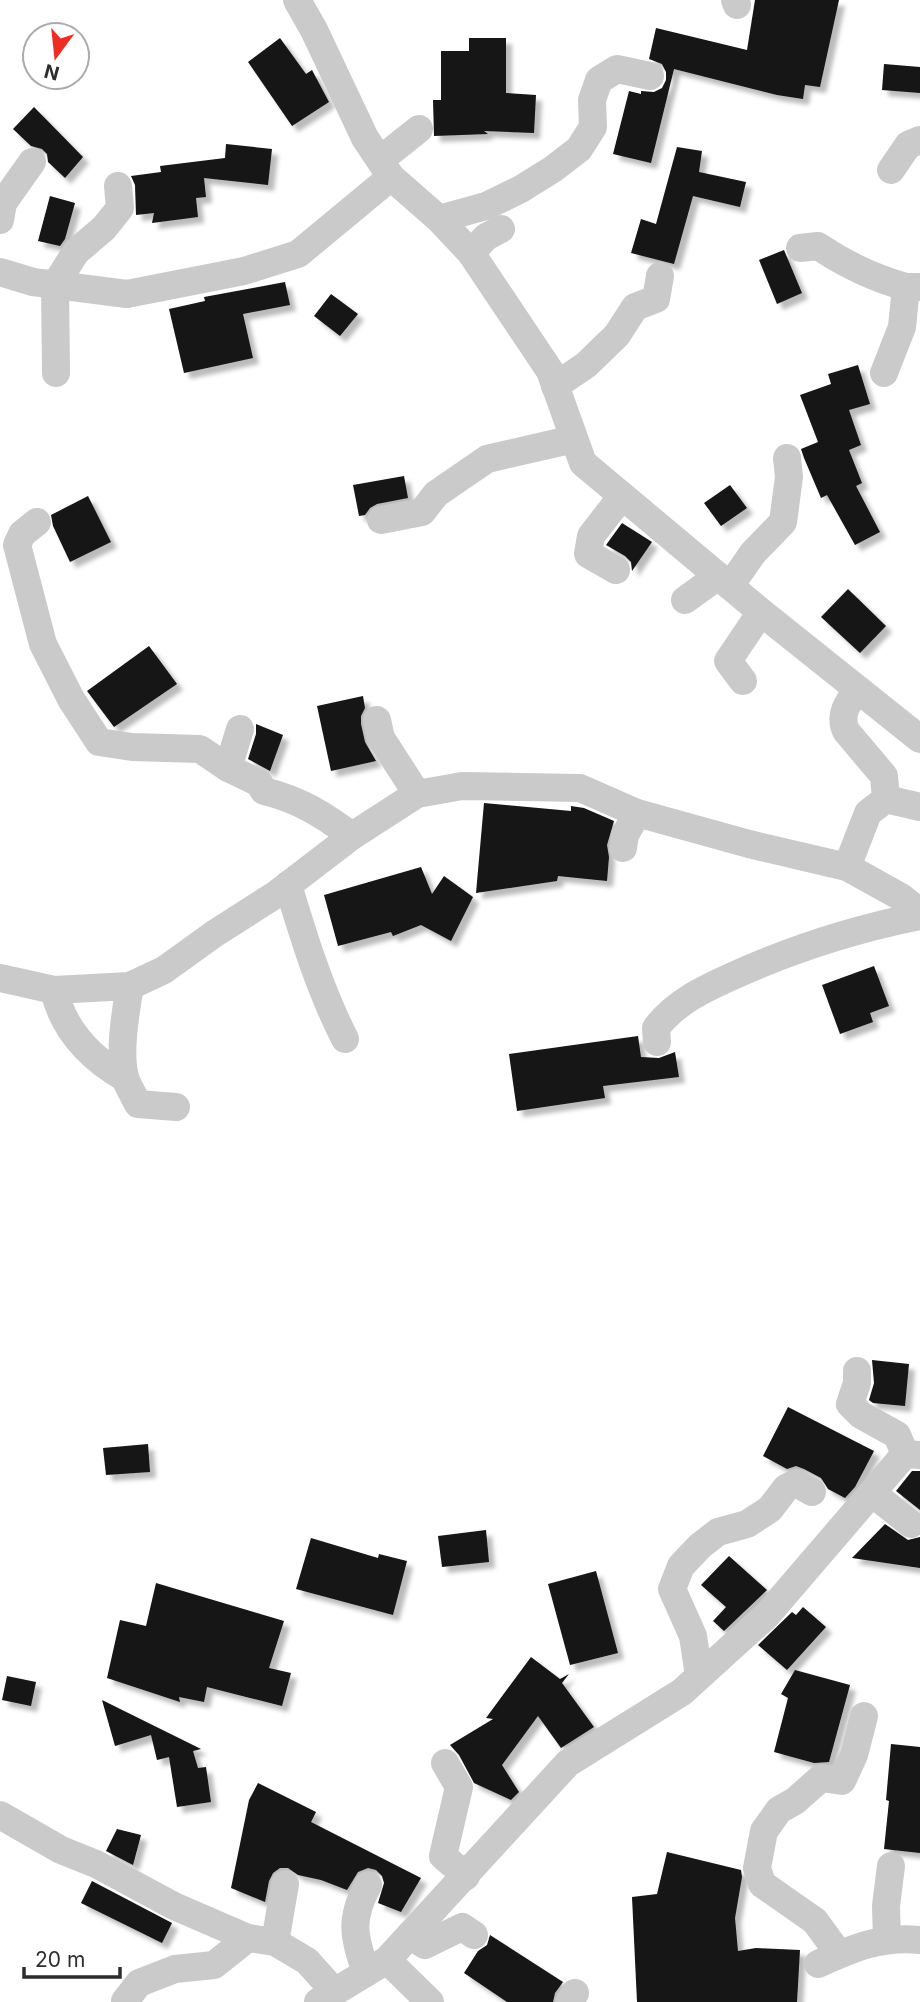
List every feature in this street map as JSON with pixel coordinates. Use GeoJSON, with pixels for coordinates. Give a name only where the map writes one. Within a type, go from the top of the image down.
{"type":"FeatureCollection","features":[{"type":"Feature","properties":{"kind":"street"},"geometry":{"type":"LineString","coordinates":[[297,0],[365,138],[385,168],[471,253],[550,371],[583,463],[761,612],[822,646],[858,690],[918,733]]}},
{"type":"Feature","properties":{"kind":"street"},"geometry":{"type":"LineString","coordinates":[[439,219],[486,206],[521,189],[579,149],[593,127],[592,100],[598,80],[617,69],[650,76]]}},
{"type":"Feature","properties":{"kind":"street"},"geometry":{"type":"LineString","coordinates":[[0,272],[33,282],[127,294],[244,271],[298,254],[385,168],[419,129]]}},
{"type":"Feature","properties":{"kind":"street"},"geometry":{"type":"LineString","coordinates":[[891,170],[908,145],[920,140]]}},
{"type":"Feature","properties":{"kind":"street"},"geometry":{"type":"LineString","coordinates":[[0,220],[3,203],[32,162]]}},
{"type":"Feature","properties":{"kind":"street"},"geometry":{"type":"LineString","coordinates":[[56,373],[55,285],[76,253],[104,228],[120,208],[118,186]]}},
{"type":"Feature","properties":{"kind":"street"},"geometry":{"type":"LineString","coordinates":[[471,253],[486,237],[501,229]]}},
{"type":"Feature","properties":{"kind":"street"},"geometry":{"type":"LineString","coordinates":[[800,248],[818,246],[846,265],[876,279],[913,287],[902,327],[884,373]]}},
{"type":"Feature","properties":{"kind":"street"},"geometry":{"type":"LineString","coordinates":[[555,386],[586,365],[617,335],[635,307],[656,299],[660,276]]}},
{"type":"Feature","properties":{"kind":"street"},"geometry":{"type":"LineString","coordinates":[[381,520],[422,512],[436,494],[487,459],[575,439]]}},
{"type":"Feature","properties":{"kind":"street"},"geometry":{"type":"LineString","coordinates":[[685,600],[724,581],[783,522],[789,477],[787,458]]}},
{"type":"Feature","properties":{"kind":"street"},"geometry":{"type":"LineString","coordinates":[[616,570],[588,554],[591,536],[622,496]]}},
{"type":"Feature","properties":{"kind":"street"},"geometry":{"type":"LineString","coordinates":[[37,522],[31,524],[22,534],[17,545],[43,644],[71,699],[99,741],[132,747],[200,749],[228,768],[260,783],[264,791],[290,798],[320,812],[352,836]]}},
{"type":"Feature","properties":{"kind":"street"},"geometry":{"type":"LineString","coordinates":[[743,681],[728,661],[761,612]]}},
{"type":"Feature","properties":{"kind":"street"},"geometry":{"type":"LineString","coordinates":[[858,690],[846,705],[842,723],[884,776],[886,799]]}},
{"type":"Feature","properties":{"kind":"street"},"geometry":{"type":"LineString","coordinates":[[377,720],[381,738],[416,793]]}},
{"type":"Feature","properties":{"kind":"street"},"geometry":{"type":"LineString","coordinates":[[228,768],[240,729]]}},
{"type":"Feature","properties":{"kind":"street"},"geometry":{"type":"LineString","coordinates":[[0,978],[54,990],[131,986],[164,970],[416,793],[462,786],[580,788],[637,813],[749,844],[847,867],[901,897],[920,914]]}},
{"type":"Feature","properties":{"kind":"street"},"geometry":{"type":"LineString","coordinates":[[886,799],[920,807]]}},
{"type":"Feature","properties":{"kind":"street"},"geometry":{"type":"LineString","coordinates":[[847,867],[868,813],[886,799]]}},
{"type":"Feature","properties":{"kind":"street"},"geometry":{"type":"LineString","coordinates":[[623,848],[625,835],[637,813]]}},
{"type":"Feature","properties":{"kind":"street"},"geometry":{"type":"LineString","coordinates":[[288,885],[330,1010],[345,1039]]}},
{"type":"Feature","properties":{"kind":"street"},"geometry":{"type":"LineString","coordinates":[[657,1042],[656,1028],[664,1017],[700,991],[783,953],[865,927],[920,914]]}},
{"type":"Feature","properties":{"kind":"street"},"geometry":{"type":"LineString","coordinates":[[131,986],[126,1007],[123,1046],[125,1078],[138,1104],[176,1107]]}},
{"type":"Feature","properties":{"kind":"street"},"geometry":{"type":"LineString","coordinates":[[54,990],[58,1009],[80,1043],[106,1067],[125,1078]]}},
{"type":"Feature","properties":{"kind":"street"},"geometry":{"type":"LineString","coordinates":[[0,1815],[61,1850],[96,1864],[174,1906],[262,1940],[307,1961],[326,1997],[376,1966],[410,1935],[568,1763],[682,1692],[766,1615],[872,1493],[912,1454],[897,1435],[861,1415],[850,1404],[857,1383],[857,1371]]}},
{"type":"Feature","properties":{"kind":"street"},"geometry":{"type":"LineString","coordinates":[[699,1676],[693,1636],[672,1589],[681,1566],[718,1532],[747,1524],[770,1509],[786,1488],[796,1483],[813,1492]]}},
{"type":"Feature","properties":{"kind":"street"},"geometry":{"type":"LineString","coordinates":[[872,1493],[911,1524]]}},
{"type":"Feature","properties":{"kind":"street"},"geometry":{"type":"LineString","coordinates":[[864,1716],[854,1755],[842,1781],[821,1778],[795,1801],[779,1810],[764,1831],[757,1868],[762,1884],[816,1921],[829,1959],[854,1947],[887,1940],[920,1940]]}},
{"type":"Feature","properties":{"kind":"street"},"geometry":{"type":"LineString","coordinates":[[445,1763],[459,1787],[443,1856],[466,1876]]}},
{"type":"Feature","properties":{"kind":"street"},"geometry":{"type":"LineString","coordinates":[[887,1940],[886,1906],[891,1866]]}},
{"type":"Feature","properties":{"kind":"street"},"geometry":{"type":"LineString","coordinates":[[125,2001],[139,1983],[175,1969],[214,1965],[262,1940],[285,1884]]}},
{"type":"Feature","properties":{"kind":"street"},"geometry":{"type":"LineString","coordinates":[[368,1885],[358,1903],[354,1936],[376,1966],[430,2002]]}},
{"type":"Feature","properties":{"kind":"street"},"geometry":{"type":"LineString","coordinates":[[410,1935],[425,1945],[462,1927],[474,1935]]}},
{"type":"Feature","properties":{"kind":"building"},"geometry":{"type":"Polygon","coordinates":[[[755,0],[839,0],[820,87],[805,85],[803,99],[674,69],[651,163],[613,154],[629,91],[641,94],[641,91],[654,92],[662,88],[666,80],[662,64],[649,59],[656,28],[747,50],[755,0]]]}},
{"type":"Feature","properties":{"kind":"building"},"geometry":{"type":"Polygon","coordinates":[[[280,38],[306,74],[312,70],[329,102],[292,126],[248,62],[280,38]]]}},
{"type":"Feature","properties":{"kind":"building"},"geometry":{"type":"Polygon","coordinates":[[[469,38],[506,38],[506,93],[536,95],[534,133],[484,131],[488,134],[434,136],[433,100],[441,100],[441,51],[469,51],[469,38]]]}},
{"type":"Feature","properties":{"kind":"building"},"geometry":{"type":"Polygon","coordinates":[[[884,64],[920,67],[920,93],[882,90],[884,64]]]}},
{"type":"Feature","properties":{"kind":"building"},"geometry":{"type":"Polygon","coordinates":[[[34,107],[83,157],[65,178],[48,162],[47,154],[42,149],[31,146],[13,129],[34,107]]]}},
{"type":"Feature","properties":{"kind":"building"},"geometry":{"type":"Polygon","coordinates":[[[226,144],[272,149],[268,185],[204,178],[206,197],[196,198],[198,217],[152,223],[154,213],[136,215],[135,185],[131,176],[161,172],[160,166],[225,158],[226,144]]]}},
{"type":"Feature","properties":{"kind":"building"},"geometry":{"type":"Polygon","coordinates":[[[677,147],[702,151],[699,172],[746,182],[740,207],[693,196],[674,264],[631,253],[641,219],[656,224],[677,147]]]}},
{"type":"Feature","properties":{"kind":"building"},"geometry":{"type":"Polygon","coordinates":[[[50,196],[75,203],[65,239],[60,246],[38,241],[50,196]]]}},
{"type":"Feature","properties":{"kind":"building"},"geometry":{"type":"Polygon","coordinates":[[[784,250],[802,293],[777,304],[759,260],[784,250]]]}},
{"type":"Feature","properties":{"kind":"building"},"geometry":{"type":"Polygon","coordinates":[[[285,282],[290,305],[243,314],[253,358],[184,373],[169,309],[205,301],[204,297],[285,282]]]}},
{"type":"Feature","properties":{"kind":"building"},"geometry":{"type":"Polygon","coordinates":[[[331,294],[358,314],[340,336],[314,316],[331,294]]]}},
{"type":"Feature","properties":{"kind":"building"},"geometry":{"type":"Polygon","coordinates":[[[858,365],[870,404],[849,410],[861,445],[849,450],[862,483],[856,486],[880,532],[855,545],[827,495],[821,498],[804,458],[801,449],[818,442],[800,395],[831,384],[828,374],[858,365]]]}},
{"type":"Feature","properties":{"kind":"building"},"geometry":{"type":"Polygon","coordinates":[[[404,476],[408,498],[377,504],[365,515],[359,516],[353,485],[404,476]]]}},
{"type":"Feature","properties":{"kind":"building"},"geometry":{"type":"Polygon","coordinates":[[[730,485],[747,508],[721,526],[704,503],[730,485]]]}},
{"type":"Feature","properties":{"kind":"building"},"geometry":{"type":"Polygon","coordinates":[[[88,496],[111,542],[70,562],[53,526],[51,515],[88,496]]]}},
{"type":"Feature","properties":{"kind":"building"},"geometry":{"type":"Polygon","coordinates":[[[622,523],[652,542],[632,571],[631,562],[625,556],[606,545],[622,523]]]}},
{"type":"Feature","properties":{"kind":"building"},"geometry":{"type":"Polygon","coordinates":[[[848,589],[886,626],[860,653],[821,617],[848,589]]]}},
{"type":"Feature","properties":{"kind":"building"},"geometry":{"type":"Polygon","coordinates":[[[149,646],[177,684],[114,727],[87,691],[149,646]]]}},
{"type":"Feature","properties":{"kind":"building"},"geometry":{"type":"Polygon","coordinates":[[[363,696],[365,708],[361,724],[365,742],[376,761],[331,771],[317,706],[363,696]]]}},
{"type":"Feature","properties":{"kind":"building"},"geometry":{"type":"Polygon","coordinates":[[[256,724],[283,735],[270,771],[248,759],[256,734],[256,724]]]}},
{"type":"Feature","properties":{"kind":"building"},"geometry":{"type":"Polygon","coordinates":[[[484,803],[571,811],[571,806],[584,808],[614,821],[607,845],[607,881],[558,876],[557,881],[476,893],[484,803]]]}},
{"type":"Feature","properties":{"kind":"building"},"geometry":{"type":"Polygon","coordinates":[[[421,867],[432,894],[444,876],[473,897],[451,941],[421,925],[393,936],[391,932],[338,946],[324,895],[421,867]]]}},
{"type":"Feature","properties":{"kind":"building"},"geometry":{"type":"Polygon","coordinates":[[[874,966],[889,1006],[870,1013],[873,1022],[840,1034],[822,985],[874,966]]]}},
{"type":"Feature","properties":{"kind":"building"},"geometry":{"type":"Polygon","coordinates":[[[638,1036],[641,1057],[659,1058],[675,1052],[679,1077],[603,1086],[605,1098],[517,1111],[509,1054],[638,1036]]]}},
{"type":"Feature","properties":{"kind":"building"},"geometry":{"type":"Polygon","coordinates":[[[872,1360],[909,1364],[905,1406],[873,1403],[869,1400],[874,1383],[872,1360]]]}},
{"type":"Feature","properties":{"kind":"building"},"geometry":{"type":"Polygon","coordinates":[[[788,1407],[874,1451],[855,1487],[845,1498],[828,1489],[821,1478],[804,1469],[796,1466],[787,1469],[763,1456],[788,1407]]]}},
{"type":"Feature","properties":{"kind":"building"},"geometry":{"type":"Polygon","coordinates":[[[148,1444],[150,1472],[106,1475],[103,1448],[148,1444]]]}},
{"type":"Feature","properties":{"kind":"building"},"geometry":{"type":"Polygon","coordinates":[[[912,1471],[920,1471],[920,1510],[896,1491],[912,1471]]]}},
{"type":"Feature","properties":{"kind":"building"},"geometry":{"type":"Polygon","coordinates":[[[885,1524],[908,1540],[920,1537],[920,1568],[852,1558],[885,1524]]]}},
{"type":"Feature","properties":{"kind":"building"},"geometry":{"type":"Polygon","coordinates":[[[486,1530],[489,1562],[442,1567],[438,1536],[486,1530]]]}},
{"type":"Feature","properties":{"kind":"building"},"geometry":{"type":"Polygon","coordinates":[[[311,1538],[378,1558],[379,1554],[407,1561],[393,1615],[296,1589],[311,1538]]]}},
{"type":"Feature","properties":{"kind":"building"},"geometry":{"type":"Polygon","coordinates":[[[729,1556],[767,1590],[724,1631],[713,1621],[726,1607],[701,1585],[729,1556]]]}},
{"type":"Feature","properties":{"kind":"building"},"geometry":{"type":"Polygon","coordinates":[[[596,1571],[618,1653],[570,1665],[548,1584],[596,1571]]]}},
{"type":"Feature","properties":{"kind":"building"},"geometry":{"type":"Polygon","coordinates":[[[156,1583],[284,1621],[269,1668],[291,1673],[282,1706],[207,1687],[204,1702],[179,1697],[180,1702],[107,1678],[120,1620],[146,1626],[156,1583]]]}},
{"type":"Feature","properties":{"kind":"building"},"geometry":{"type":"Polygon","coordinates":[[[803,1607],[826,1627],[787,1670],[758,1645],[792,1612],[796,1615],[803,1607]]]}},
{"type":"Feature","properties":{"kind":"building"},"geometry":{"type":"Polygon","coordinates":[[[531,1657],[560,1679],[569,1674],[562,1683],[594,1727],[561,1748],[538,1716],[502,1765],[519,1792],[511,1800],[474,1783],[459,1755],[450,1745],[493,1719],[486,1718],[531,1657]]]}},
{"type":"Feature","properties":{"kind":"building"},"geometry":{"type":"Polygon","coordinates":[[[795,1670],[850,1685],[829,1762],[814,1763],[774,1752],[788,1698],[781,1694],[795,1670]]]}},
{"type":"Feature","properties":{"kind":"building"},"geometry":{"type":"Polygon","coordinates":[[[7,1676],[36,1682],[31,1706],[2,1700],[7,1676]]]}},
{"type":"Feature","properties":{"kind":"building"},"geometry":{"type":"Polygon","coordinates":[[[102,1700],[201,1749],[193,1751],[198,1768],[206,1767],[211,1802],[177,1807],[169,1757],[157,1760],[151,1735],[115,1746],[102,1700]]]}},
{"type":"Feature","properties":{"kind":"building"},"geometry":{"type":"Polygon","coordinates":[[[891,1744],[920,1747],[920,1853],[884,1849],[891,1744]]]}},
{"type":"Feature","properties":{"kind":"building"},"geometry":{"type":"Polygon","coordinates":[[[258,1783],[316,1812],[311,1822],[421,1878],[401,1912],[378,1903],[384,1883],[382,1876],[376,1870],[368,1868],[358,1872],[347,1890],[298,1875],[288,1868],[280,1868],[273,1873],[269,1881],[265,1902],[231,1888],[249,1800],[258,1783]]]}},
{"type":"Feature","properties":{"kind":"building"},"geometry":{"type":"Polygon","coordinates":[[[117,1829],[141,1835],[133,1865],[106,1851],[117,1829]]]}},
{"type":"Feature","properties":{"kind":"building"},"geometry":{"type":"Polygon","coordinates":[[[667,1852],[741,1870],[735,1918],[738,1951],[756,1948],[800,1950],[797,2002],[637,2002],[632,1897],[657,1894],[667,1852]]]}},
{"type":"Feature","properties":{"kind":"building"},"geometry":{"type":"Polygon","coordinates":[[[92,1881],[172,1923],[162,1943],[81,1903],[92,1881]]]}},
{"type":"Feature","properties":{"kind":"building"},"geometry":{"type":"Polygon","coordinates":[[[490,1935],[563,1982],[555,1993],[553,2002],[507,2002],[464,1973],[478,1951],[487,1945],[490,1935]]]}}]}
